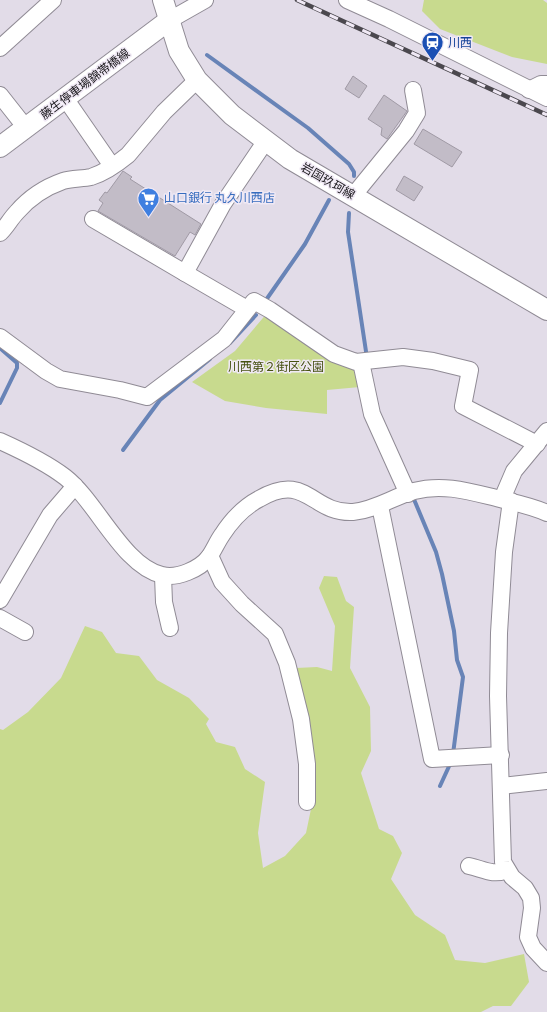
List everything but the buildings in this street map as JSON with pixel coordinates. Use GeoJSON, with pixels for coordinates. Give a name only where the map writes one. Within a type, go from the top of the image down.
{"type":"FeatureCollection","features":[{"type":"Feature","properties":{"kind":"main road","name":"岩国玖珂線"},"geometry":{"type":"LineString","coordinates":[[163,0],[168,21],[179,51],[198,80],[232,115],[266,142],[290,158],[547,310]]}},
{"type":"Feature","properties":{"kind":"main road","name":"藤生停車場錦帯橋線"},"geometry":{"type":"LineString","coordinates":[[0,147],[168,21]]}},
{"type":"Feature","properties":{"kind":"street"},"geometry":{"type":"LineString","coordinates":[[0,48],[53,0]]}},
{"type":"Feature","properties":{"kind":"street"},"geometry":{"type":"LineString","coordinates":[[168,21],[205,0]]}},
{"type":"Feature","properties":{"kind":"street"},"geometry":{"type":"LineString","coordinates":[[347,0],[389,19],[547,98]]}},
{"type":"Feature","properties":{"kind":"street"},"geometry":{"type":"LineString","coordinates":[[0,233],[11,222],[17,212],[41,192],[64,180],[91,176],[112,166],[128,155],[164,112],[198,80]]}},
{"type":"Feature","properties":{"kind":"street"},"geometry":{"type":"LineString","coordinates":[[529,90],[542,84],[547,84]]}},
{"type":"Feature","properties":{"kind":"street"},"geometry":{"type":"LineString","coordinates":[[354,196],[406,131],[417,113],[413,90]]}},
{"type":"Feature","properties":{"kind":"street"},"geometry":{"type":"LineString","coordinates":[[0,96],[26,128]]}},
{"type":"Feature","properties":{"kind":"street"},"geometry":{"type":"LineString","coordinates":[[65,98],[112,166]]}},
{"type":"Feature","properties":{"kind":"street"},"geometry":{"type":"LineString","coordinates":[[185,273],[223,204],[266,142]]}},
{"type":"Feature","properties":{"kind":"street"},"geometry":{"type":"LineString","coordinates":[[93,219],[247,309]]}},
{"type":"Feature","properties":{"kind":"street"},"geometry":{"type":"LineString","coordinates":[[0,337],[46,371],[60,379],[120,390],[147,397],[224,339],[254,301],[334,354],[356,362],[403,358],[433,361],[470,370],[463,406],[537,444]]}},
{"type":"Feature","properties":{"kind":"street"},"geometry":{"type":"LineString","coordinates":[[365,362],[372,414],[408,494]]}},
{"type":"Feature","properties":{"kind":"street"},"geometry":{"type":"LineString","coordinates":[[547,432],[514,471],[506,500],[499,633],[498,696],[501,755],[503,862],[512,877],[525,888],[531,898],[532,908],[528,937],[533,948],[547,963]]}},
{"type":"Feature","properties":{"kind":"street"},"geometry":{"type":"LineString","coordinates":[[0,440],[65,477],[129,554],[142,566],[164,576],[175,576],[203,564],[209,557],[222,534],[240,513],[258,499],[276,490],[289,488],[302,492],[321,504],[352,512],[380,506],[408,494],[431,488],[453,488],[506,500],[547,513]]}},
{"type":"Feature","properties":{"kind":"street"},"geometry":{"type":"LineString","coordinates":[[0,600],[50,514],[74,486]]}},
{"type":"Feature","properties":{"kind":"street"},"geometry":{"type":"LineString","coordinates":[[380,506],[432,759],[501,755]]}},
{"type":"Feature","properties":{"kind":"street"},"geometry":{"type":"LineString","coordinates":[[209,557],[212,560],[222,582],[242,604],[275,634],[287,663],[301,719],[307,764],[307,802]]}},
{"type":"Feature","properties":{"kind":"street"},"geometry":{"type":"LineString","coordinates":[[164,576],[164,602],[170,628]]}},
{"type":"Feature","properties":{"kind":"street"},"geometry":{"type":"LineString","coordinates":[[0,618],[25,632]]}},
{"type":"Feature","properties":{"kind":"street"},"geometry":{"type":"LineString","coordinates":[[501,786],[547,781]]}},
{"type":"Feature","properties":{"kind":"street"},"geometry":{"type":"LineString","coordinates":[[469,866],[489,872],[500,873],[507,870]]}},
{"type":"Feature","properties":{"kind":"green space"},"geometry":{"type":"Polygon","coordinates":[[[424,0],[543,0],[547,3],[547,64],[512,57],[440,29],[422,11],[424,0]]]}},
{"type":"Feature","properties":{"kind":"green space","name":"川西第２街区公園"},"geometry":{"type":"Polygon","coordinates":[[[268,312],[353,366],[360,387],[327,390],[327,414],[266,408],[225,401],[192,382],[235,351],[268,312]]]}},
{"type":"Feature","properties":{"kind":"green space"},"geometry":{"type":"Polygon","coordinates":[[[324,576],[337,577],[346,601],[354,607],[350,668],[370,707],[371,751],[361,773],[379,829],[393,836],[402,853],[391,879],[415,915],[445,935],[455,960],[485,963],[524,954],[529,982],[511,1006],[493,1006],[481,1012],[0,1012],[0,729],[3,730],[28,712],[61,678],[85,626],[102,632],[116,653],[139,656],[157,680],[189,698],[209,719],[206,724],[216,742],[235,747],[245,769],[265,782],[258,833],[263,868],[285,856],[306,833],[316,785],[309,727],[296,668],[317,667],[332,671],[335,626],[319,588],[324,576]]]}},
{"type":"Feature","properties":{"kind":"waterway"},"geometry":{"type":"LineString","coordinates":[[207,55],[308,128],[349,164],[354,172],[354,176]]}},
{"type":"Feature","properties":{"kind":"waterway"},"geometry":{"type":"LineString","coordinates":[[266,300],[305,244],[329,200]]}},
{"type":"Feature","properties":{"kind":"waterway"},"geometry":{"type":"LineString","coordinates":[[349,213],[348,232],[367,358]]}},
{"type":"Feature","properties":{"kind":"waterway"},"geometry":{"type":"LineString","coordinates":[[230,343],[256,315]]}},
{"type":"Feature","properties":{"kind":"waterway"},"geometry":{"type":"LineString","coordinates":[[0,348],[17,363],[17,368],[0,403]]}},
{"type":"Feature","properties":{"kind":"waterway"},"geometry":{"type":"LineString","coordinates":[[123,450],[160,400],[210,359]]}},
{"type":"Feature","properties":{"kind":"waterway"},"geometry":{"type":"LineString","coordinates":[[413,497],[436,552],[454,631],[457,660],[463,677],[453,754]]}},
{"type":"Feature","properties":{"kind":"waterway"},"geometry":{"type":"LineString","coordinates":[[440,786],[451,762]]}},
{"type":"Feature","properties":{"kind":"railway"},"geometry":{"type":"LineString","coordinates":[[297,0],[547,115]]}},
{"type":"Feature","properties":{"kind":"place","name":"川西"},"geometry":{"type":"Point","coordinates":[432,62]}},
{"type":"Feature","properties":{"kind":"place","name":"山口銀行 丸久川西店"},"geometry":{"type":"Point","coordinates":[149,218]}}]}
